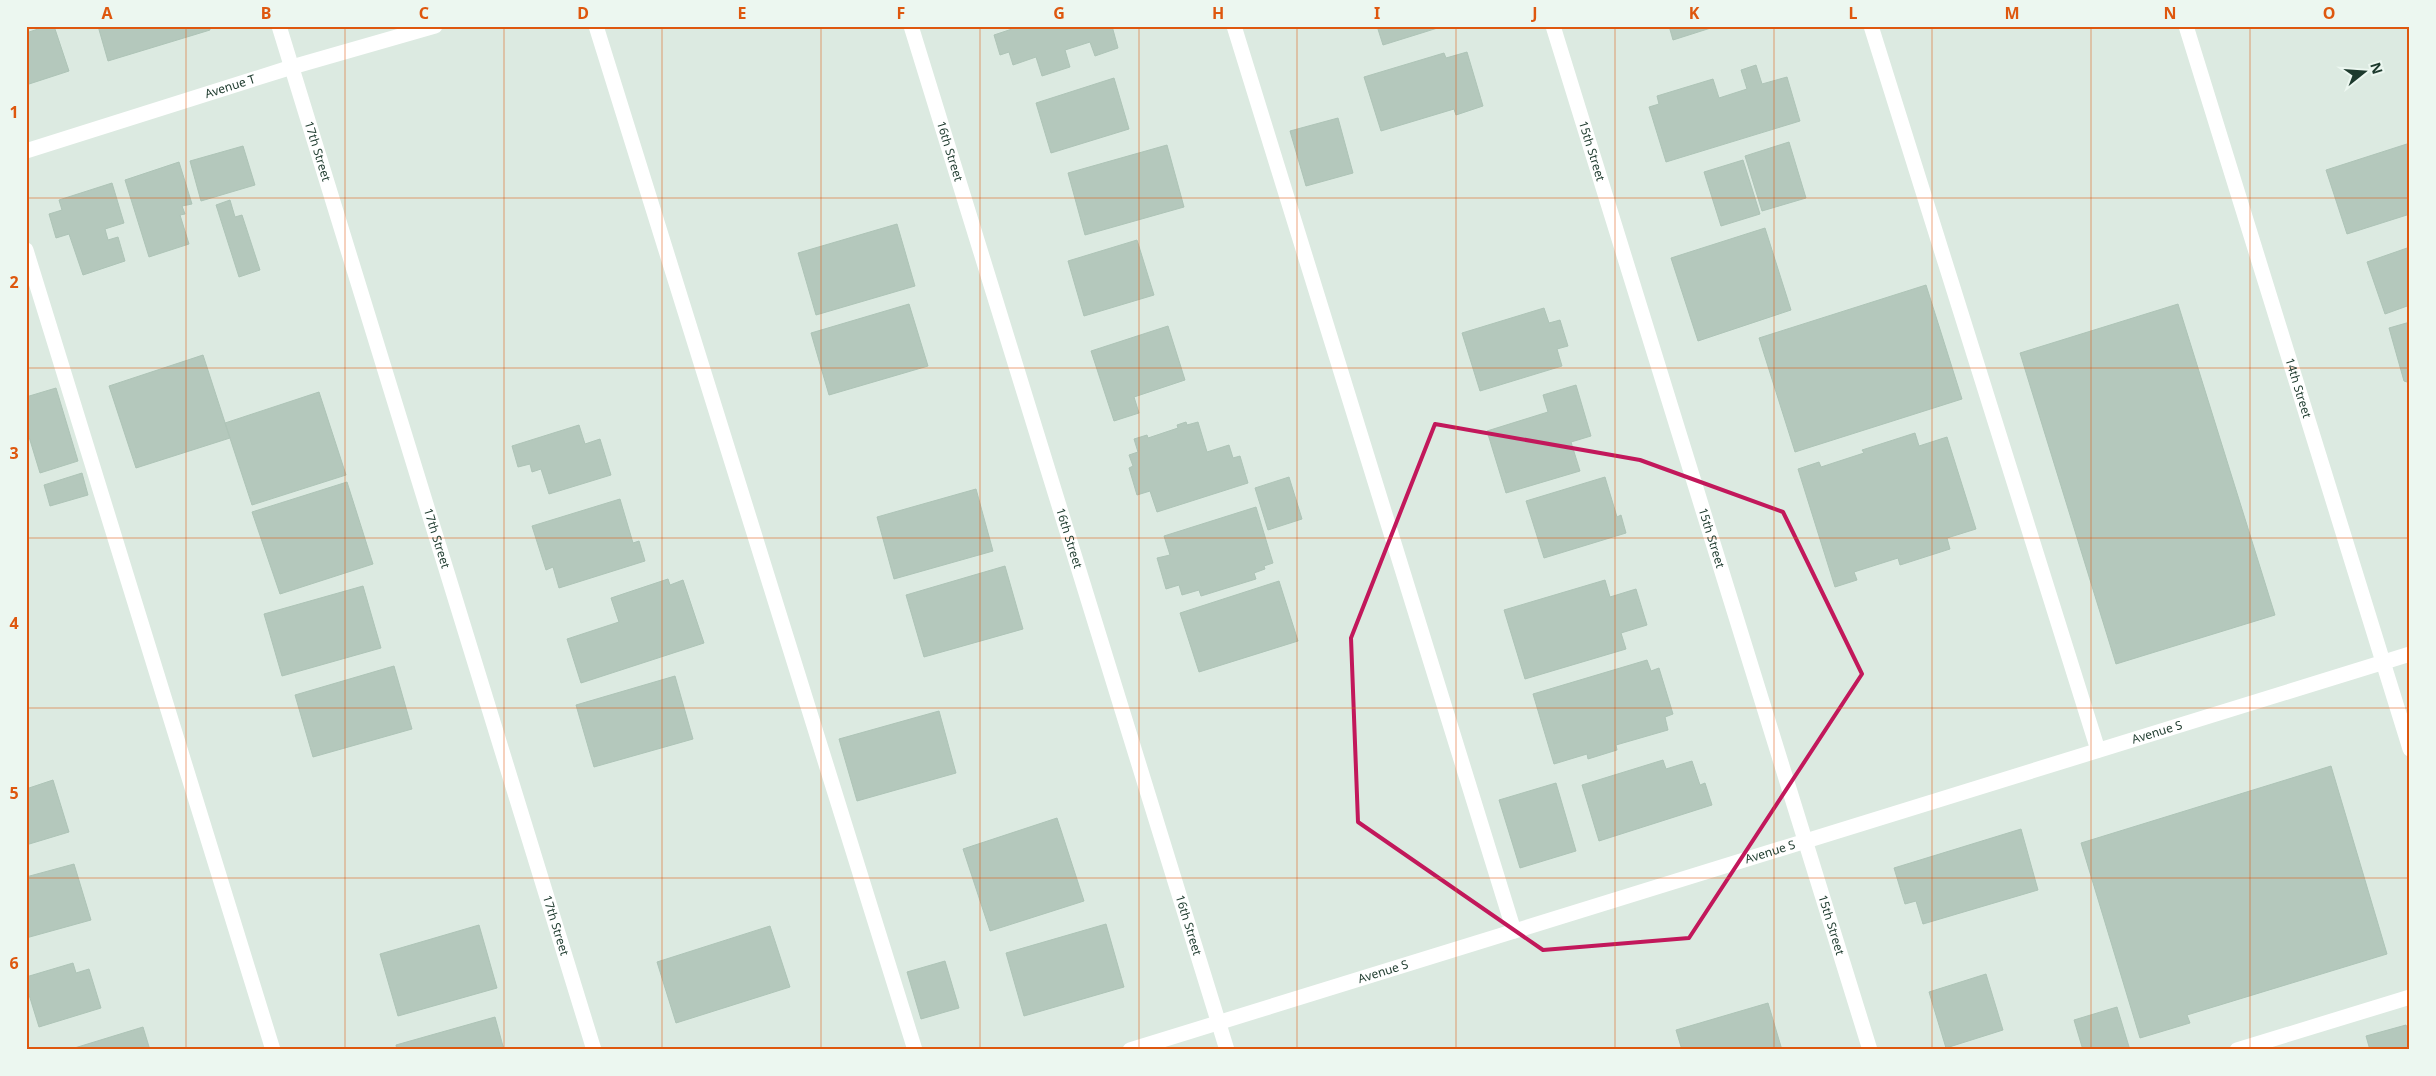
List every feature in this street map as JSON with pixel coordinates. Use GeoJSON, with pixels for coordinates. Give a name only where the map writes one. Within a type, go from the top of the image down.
{"type":"FeatureCollection","features":[{"type":"Feature","properties":{"kind":"street","name":"17th Street"},"geometry":{"type":"LineString","coordinates":[[279,26],[594,1050]]}},
{"type":"Feature","properties":{"kind":"street","name":"Avenue T"},"geometry":{"type":"LineString","coordinates":[[26,151],[292,67],[436,26]]}},
{"type":"Feature","properties":{"kind":"street"},"geometry":{"type":"LineString","coordinates":[[596,26],[916,1050]]}},
{"type":"Feature","properties":{"kind":"street","name":"16th Street"},"geometry":{"type":"LineString","coordinates":[[911,26],[1226,1050]]}},
{"type":"Feature","properties":{"kind":"street"},"geometry":{"type":"LineString","coordinates":[[1234,26],[1514,931]]}},
{"type":"Feature","properties":{"kind":"street","name":"15th Street"},"geometry":{"type":"LineString","coordinates":[[1553,26],[1870,1050]]}},
{"type":"Feature","properties":{"kind":"street"},"geometry":{"type":"LineString","coordinates":[[1871,26],[2098,750]]}},
{"type":"Feature","properties":{"kind":"street","name":"14th Street"},"geometry":{"type":"LineString","coordinates":[[2186,26],[2410,749]]}},
{"type":"Feature","properties":{"kind":"street"},"geometry":{"type":"LineString","coordinates":[[26,250],[273,1050]]}},
{"type":"Feature","properties":{"kind":"street","name":"Avenue S"},"geometry":{"type":"LineString","coordinates":[[1130,1050],[2410,654]]}},
{"type":"Feature","properties":{"kind":"street"},"geometry":{"type":"LineString","coordinates":[[2237,1050],[2410,997]]}},
{"type":"Feature","properties":{"kind":"highlighted area"},"geometry":{"type":"Polygon","coordinates":[[[1435,424],[1640,460],[1783,512],[1862,674],[1689,938],[1543,950],[1358,822],[1351,638],[1435,424]]]}},
{"type":"Feature","properties":{"kind":"building"},"geometry":{"type":"Polygon","coordinates":[[[47,26],[54,26],[69,71],[26,85],[26,33],[47,26]]]}},
{"type":"Feature","properties":{"kind":"building"},"geometry":{"type":"Polygon","coordinates":[[[98,26],[209,26],[210,30],[108,61],[98,26]]]}},
{"type":"Feature","properties":{"kind":"building"},"geometry":{"type":"Polygon","coordinates":[[[1011,26],[1112,26],[1118,48],[1095,56],[1090,42],[1065,50],[1070,67],[1042,76],[1036,57],[1013,65],[1009,52],[1000,55],[994,35],[1012,29],[1011,26]]]}},
{"type":"Feature","properties":{"kind":"building"},"geometry":{"type":"Polygon","coordinates":[[[1377,26],[1444,26],[1383,45],[1377,26]]]}},
{"type":"Feature","properties":{"kind":"building"},"geometry":{"type":"Polygon","coordinates":[[[1669,26],[1717,26],[1673,40],[1669,26]]]}},
{"type":"Feature","properties":{"kind":"building"},"geometry":{"type":"Polygon","coordinates":[[[1467,52],[1483,106],[1456,115],[1454,109],[1381,131],[1364,77],[1444,53],[1446,58],[1467,52]]]}},
{"type":"Feature","properties":{"kind":"building"},"geometry":{"type":"Polygon","coordinates":[[[1756,65],[1762,84],[1787,77],[1800,121],[1666,162],[1649,107],[1659,104],[1657,96],[1713,79],[1719,98],[1747,89],[1741,70],[1756,65]]]}},
{"type":"Feature","properties":{"kind":"building"},"geometry":{"type":"Polygon","coordinates":[[[1114,78],[1129,129],[1051,153],[1036,103],[1114,78]]]}},
{"type":"Feature","properties":{"kind":"building"},"geometry":{"type":"Polygon","coordinates":[[[1338,118],[1353,173],[1306,186],[1290,131],[1338,118]]]}},
{"type":"Feature","properties":{"kind":"building"},"geometry":{"type":"Polygon","coordinates":[[[1789,142],[1806,198],[1762,211],[1745,156],[1789,142]]]}},
{"type":"Feature","properties":{"kind":"building"},"geometry":{"type":"Polygon","coordinates":[[[2410,143],[2410,214],[2347,234],[2326,170],[2410,143]]]}},
{"type":"Feature","properties":{"kind":"building"},"geometry":{"type":"Polygon","coordinates":[[[1167,145],[1184,207],[1085,235],[1068,173],[1167,145]]]}},
{"type":"Feature","properties":{"kind":"building"},"geometry":{"type":"Polygon","coordinates":[[[243,146],[255,185],[201,201],[190,161],[243,146]]]}},
{"type":"Feature","properties":{"kind":"building"},"geometry":{"type":"Polygon","coordinates":[[[1743,160],[1760,214],[1721,226],[1704,172],[1743,160]]]}},
{"type":"Feature","properties":{"kind":"building"},"geometry":{"type":"Polygon","coordinates":[[[179,162],[192,204],[182,206],[185,214],[180,215],[189,244],[149,257],[125,180],[179,162]]]}},
{"type":"Feature","properties":{"kind":"building"},"geometry":{"type":"Polygon","coordinates":[[[112,183],[124,223],[105,229],[108,240],[118,237],[125,261],[83,275],[69,234],[56,238],[49,214],[62,210],[59,200],[112,183]]]}},
{"type":"Feature","properties":{"kind":"building"},"geometry":{"type":"Polygon","coordinates":[[[230,200],[235,217],[242,215],[260,270],[239,277],[216,205],[230,200]]]}},
{"type":"Feature","properties":{"kind":"building"},"geometry":{"type":"Polygon","coordinates":[[[897,224],[915,286],[816,315],[798,253],[897,224]]]}},
{"type":"Feature","properties":{"kind":"building"},"geometry":{"type":"Polygon","coordinates":[[[1765,228],[1791,310],[1698,341],[1671,258],[1765,228]]]}},
{"type":"Feature","properties":{"kind":"building"},"geometry":{"type":"Polygon","coordinates":[[[1137,240],[1154,295],[1084,316],[1068,261],[1137,240]]]}},
{"type":"Feature","properties":{"kind":"building"},"geometry":{"type":"Polygon","coordinates":[[[2410,247],[2410,305],[2385,314],[2367,262],[2410,247]]]}},
{"type":"Feature","properties":{"kind":"building"},"geometry":{"type":"Polygon","coordinates":[[[1926,285],[1962,399],[1795,452],[1759,338],[1926,285]]]}},
{"type":"Feature","properties":{"kind":"building"},"geometry":{"type":"Polygon","coordinates":[[[909,304],[928,366],[829,395],[811,333],[909,304]]]}},
{"type":"Feature","properties":{"kind":"building"},"geometry":{"type":"Polygon","coordinates":[[[2178,304],[2275,615],[2116,664],[2020,353],[2178,304]]]}},
{"type":"Feature","properties":{"kind":"building"},"geometry":{"type":"Polygon","coordinates":[[[1544,308],[1549,323],[1560,320],[1568,346],[1557,349],[1562,366],[1480,391],[1462,333],[1544,308]]]}},
{"type":"Feature","properties":{"kind":"building"},"geometry":{"type":"Polygon","coordinates":[[[2410,322],[2410,383],[2404,381],[2389,328],[2410,322]]]}},
{"type":"Feature","properties":{"kind":"building"},"geometry":{"type":"Polygon","coordinates":[[[1168,326],[1185,380],[1134,397],[1139,413],[1114,421],[1091,351],[1168,326]]]}},
{"type":"Feature","properties":{"kind":"building"},"geometry":{"type":"Polygon","coordinates":[[[203,355],[230,438],[136,468],[109,386],[203,355]]]}},
{"type":"Feature","properties":{"kind":"building"},"geometry":{"type":"Polygon","coordinates":[[[1576,385],[1591,436],[1571,442],[1580,471],[1506,493],[1487,431],[1548,412],[1543,395],[1576,385]]]}},
{"type":"Feature","properties":{"kind":"building"},"geometry":{"type":"Polygon","coordinates":[[[56,388],[78,461],[40,473],[26,427],[26,397],[56,388]]]}},
{"type":"Feature","properties":{"kind":"building"},"geometry":{"type":"Polygon","coordinates":[[[319,392],[346,475],[252,505],[225,423],[319,392]]]}},
{"type":"Feature","properties":{"kind":"building"},"geometry":{"type":"Polygon","coordinates":[[[1186,422],[1187,425],[1198,422],[1207,452],[1229,445],[1233,458],[1240,456],[1248,483],[1157,512],[1150,491],[1137,495],[1129,468],[1133,466],[1129,455],[1138,452],[1134,439],[1147,435],[1148,438],[1178,428],[1177,425],[1186,422]]]}},
{"type":"Feature","properties":{"kind":"building"},"geometry":{"type":"Polygon","coordinates":[[[579,425],[585,444],[600,439],[611,475],[549,494],[541,469],[532,472],[530,464],[518,467],[512,446],[579,425]]]}},
{"type":"Feature","properties":{"kind":"building"},"geometry":{"type":"Polygon","coordinates":[[[1915,433],[1919,446],[1947,437],[1976,529],[1947,538],[1950,549],[1900,565],[1898,558],[1854,572],[1857,580],[1835,587],[1798,469],[1819,462],[1821,467],[1864,453],[1862,450],[1915,433]]]}},
{"type":"Feature","properties":{"kind":"building"},"geometry":{"type":"Polygon","coordinates":[[[82,473],[88,495],[50,506],[44,485],[82,473]]]}},
{"type":"Feature","properties":{"kind":"building"},"geometry":{"type":"Polygon","coordinates":[[[1289,477],[1302,519],[1268,530],[1255,488],[1289,477]]]}},
{"type":"Feature","properties":{"kind":"building"},"geometry":{"type":"Polygon","coordinates":[[[1605,477],[1617,517],[1621,515],[1626,533],[1544,558],[1526,501],[1605,477]]]}},
{"type":"Feature","properties":{"kind":"building"},"geometry":{"type":"Polygon","coordinates":[[[347,482],[373,564],[280,594],[252,512],[347,482]]]}},
{"type":"Feature","properties":{"kind":"building"},"geometry":{"type":"Polygon","coordinates":[[[976,489],[993,551],[894,579],[877,517],[976,489]]]}},
{"type":"Feature","properties":{"kind":"building"},"geometry":{"type":"Polygon","coordinates":[[[620,499],[633,543],[639,541],[645,561],[559,588],[553,567],[546,570],[532,526],[620,499]]]}},
{"type":"Feature","properties":{"kind":"building"},"geometry":{"type":"Polygon","coordinates":[[[1256,507],[1273,563],[1264,566],[1265,569],[1254,573],[1256,579],[1201,596],[1199,590],[1182,595],[1179,585],[1166,589],[1157,558],[1170,555],[1164,536],[1256,507]]]}},
{"type":"Feature","properties":{"kind":"building"},"geometry":{"type":"Polygon","coordinates":[[[1005,566],[1023,629],[924,657],[906,595],[1005,566]]]}},
{"type":"Feature","properties":{"kind":"building"},"geometry":{"type":"Polygon","coordinates":[[[668,579],[670,585],[683,580],[704,643],[581,683],[567,639],[619,622],[611,598],[668,579]]]}},
{"type":"Feature","properties":{"kind":"building"},"geometry":{"type":"Polygon","coordinates":[[[1605,580],[1610,597],[1636,589],[1647,625],[1621,633],[1626,649],[1525,679],[1504,610],[1605,580]]]}},
{"type":"Feature","properties":{"kind":"building"},"geometry":{"type":"Polygon","coordinates":[[[1279,581],[1298,641],[1199,672],[1180,613],[1279,581]]]}},
{"type":"Feature","properties":{"kind":"building"},"geometry":{"type":"Polygon","coordinates":[[[363,586],[381,648],[282,676],[264,614],[363,586]]]}},
{"type":"Feature","properties":{"kind":"building"},"geometry":{"type":"Polygon","coordinates":[[[1647,660],[1651,671],[1659,668],[1673,714],[1665,717],[1668,730],[1616,745],[1617,750],[1588,759],[1587,754],[1554,764],[1533,694],[1647,660]]]}},
{"type":"Feature","properties":{"kind":"building"},"geometry":{"type":"Polygon","coordinates":[[[394,666],[412,729],[313,757],[295,695],[394,666]]]}},
{"type":"Feature","properties":{"kind":"building"},"geometry":{"type":"Polygon","coordinates":[[[675,676],[693,739],[594,767],[576,705],[675,676]]]}},
{"type":"Feature","properties":{"kind":"building"},"geometry":{"type":"Polygon","coordinates":[[[939,711],[956,773],[857,801],[839,739],[939,711]]]}},
{"type":"Feature","properties":{"kind":"building"},"geometry":{"type":"Polygon","coordinates":[[[1663,760],[1666,769],[1692,761],[1700,785],[1705,783],[1712,805],[1599,841],[1582,785],[1663,760]]]}},
{"type":"Feature","properties":{"kind":"building"},"geometry":{"type":"Polygon","coordinates":[[[2331,766],[2387,954],[2187,1015],[2190,1023],[2140,1038],[2081,843],[2331,766]]]}},
{"type":"Feature","properties":{"kind":"building"},"geometry":{"type":"Polygon","coordinates":[[[53,780],[69,832],[26,845],[26,789],[53,780]]]}},
{"type":"Feature","properties":{"kind":"building"},"geometry":{"type":"Polygon","coordinates":[[[1556,783],[1576,851],[1520,868],[1499,800],[1556,783]]]}},
{"type":"Feature","properties":{"kind":"building"},"geometry":{"type":"Polygon","coordinates":[[[1057,818],[1084,901],[990,931],[963,849],[1057,818]]]}},
{"type":"Feature","properties":{"kind":"building"},"geometry":{"type":"Polygon","coordinates":[[[2021,829],[2038,890],[1923,924],[1916,901],[1905,904],[1894,868],[2021,829]]]}},
{"type":"Feature","properties":{"kind":"building"},"geometry":{"type":"Polygon","coordinates":[[[74,864],[91,920],[26,938],[26,877],[74,864]]]}},
{"type":"Feature","properties":{"kind":"building"},"geometry":{"type":"Polygon","coordinates":[[[1106,924],[1124,987],[1024,1016],[1006,953],[1106,924]]]}},
{"type":"Feature","properties":{"kind":"building"},"geometry":{"type":"Polygon","coordinates":[[[479,925],[497,988],[398,1016],[380,954],[479,925]]]}},
{"type":"Feature","properties":{"kind":"building"},"geometry":{"type":"Polygon","coordinates":[[[770,926],[790,987],[676,1023],[657,962],[770,926]]]}},
{"type":"Feature","properties":{"kind":"building"},"geometry":{"type":"Polygon","coordinates":[[[945,961],[959,1008],[921,1019],[907,972],[945,961]]]}},
{"type":"Feature","properties":{"kind":"building"},"geometry":{"type":"Polygon","coordinates":[[[73,963],[76,973],[89,969],[101,1008],[39,1027],[26,985],[26,977],[73,963]]]}},
{"type":"Feature","properties":{"kind":"building"},"geometry":{"type":"Polygon","coordinates":[[[1986,974],[2003,1030],[1946,1048],[1929,992],[1986,974]]]}},
{"type":"Feature","properties":{"kind":"building"},"geometry":{"type":"Polygon","coordinates":[[[1768,1003],[1782,1050],[1682,1050],[1676,1030],[1768,1003]]]}},
{"type":"Feature","properties":{"kind":"building"},"geometry":{"type":"Polygon","coordinates":[[[2117,1007],[2130,1050],[2083,1050],[2074,1020],[2117,1007]]]}},
{"type":"Feature","properties":{"kind":"building"},"geometry":{"type":"Polygon","coordinates":[[[495,1017],[504,1050],[397,1050],[396,1045],[495,1017]]]}},
{"type":"Feature","properties":{"kind":"building"},"geometry":{"type":"Polygon","coordinates":[[[2406,1025],[2410,1034],[2410,1050],[2370,1050],[2366,1036],[2406,1025]]]}},
{"type":"Feature","properties":{"kind":"building"},"geometry":{"type":"Polygon","coordinates":[[[143,1027],[150,1050],[68,1050],[143,1027]]]}}]}
